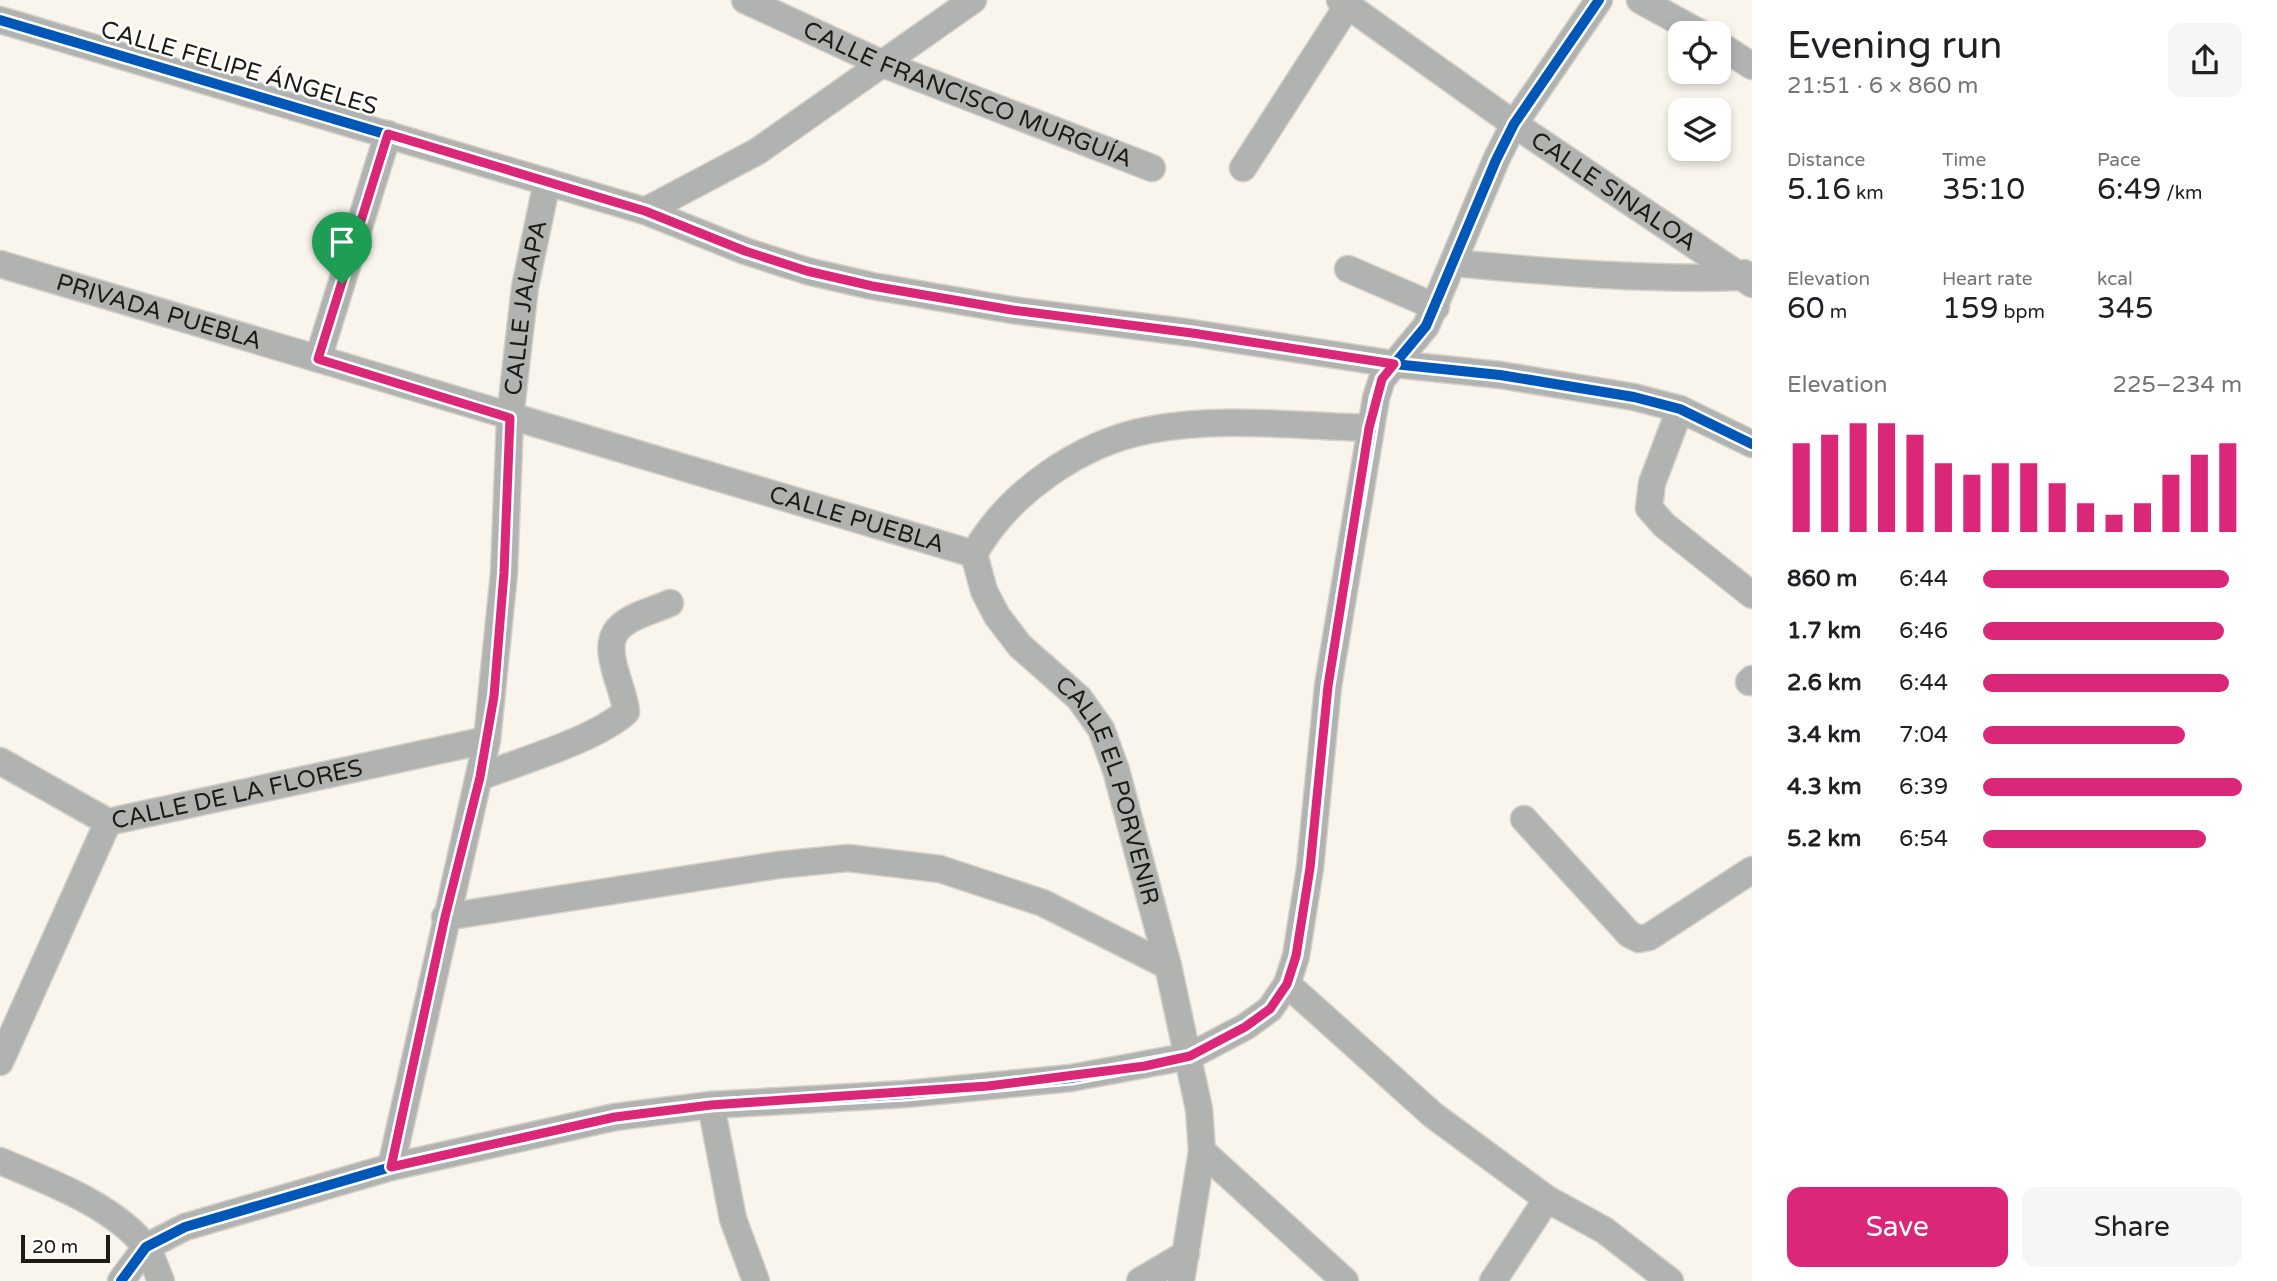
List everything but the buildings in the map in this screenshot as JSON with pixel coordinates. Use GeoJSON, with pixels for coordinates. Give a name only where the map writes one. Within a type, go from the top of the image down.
{"type":"FeatureCollection","features":[{"type":"Feature","properties":{"kind":"street","name":"CALLE FRANCISCO MURGUÍA"},"geometry":{"type":"LineString","coordinates":[[745,0],[883,64],[1153,168]]}},
{"type":"Feature","properties":{"kind":"street"},"geometry":{"type":"LineString","coordinates":[[645,211],[758,151],[973,0]]}},
{"type":"Feature","properties":{"kind":"street"},"geometry":{"type":"LineString","coordinates":[[121,1281],[146,1247],[185,1227],[391,1167],[615,1117],[711,1105],[906,1094],[1071,1078],[1190,1056],[1245,1027],[1270,1009],[1287,984],[1296,956],[1310,868],[1328,686],[1369,428],[1382,379],[1426,327],[1496,160],[1514,124],[1599,0]]}},
{"type":"Feature","properties":{"kind":"street"},"geometry":{"type":"LineString","coordinates":[[1640,0],[1678,21]]}},
{"type":"Feature","properties":{"kind":"street"},"geometry":{"type":"LineString","coordinates":[[1243,168],[1355,5]]}},
{"type":"Feature","properties":{"kind":"street","name":"CALLE SINALOA"},"geometry":{"type":"LineString","coordinates":[[1355,5],[1514,124],[1748,275]]}},
{"type":"Feature","properties":{"kind":"street","name":"CALLE FELIPE ÁNGELES"},"geometry":{"type":"LineString","coordinates":[[0,20],[547,182]]}},
{"type":"Feature","properties":{"kind":"street"},"geometry":{"type":"LineString","coordinates":[[1731,52],[1752,66]]}},
{"type":"Feature","properties":{"kind":"street"},"geometry":{"type":"LineString","coordinates":[[318,359],[388,134]]}},
{"type":"Feature","properties":{"kind":"street"},"geometry":{"type":"LineString","coordinates":[[547,182],[645,211],[745,251],[807,271],[872,286],[1012,310],[1192,333],[1394,364],[1500,375],[1634,397],[1680,409],[1752,444]]}},
{"type":"Feature","properties":{"kind":"street","name":"CALLE JALAPA"},"geometry":{"type":"LineString","coordinates":[[391,1167],[445,917],[487,740],[504,573],[510,418],[525,287],[547,182]]}},
{"type":"Feature","properties":{"kind":"street"},"geometry":{"type":"LineString","coordinates":[[1454,263],[1564,273],[1748,275]]}},
{"type":"Feature","properties":{"kind":"street","name":"PRIVADA PUEBLA"},"geometry":{"type":"LineString","coordinates":[[0,264],[318,359]]}},
{"type":"Feature","properties":{"kind":"street"},"geometry":{"type":"LineString","coordinates":[[1348,269],[1436,307]]}},
{"type":"Feature","properties":{"kind":"street","name":"CALLE PUEBLA"},"geometry":{"type":"LineString","coordinates":[[318,359],[974,554],[985,533],[1010,505],[1039,481],[1092,449],[1147,430],[1254,425],[1369,428]]}},
{"type":"Feature","properties":{"kind":"street"},"geometry":{"type":"LineString","coordinates":[[1680,409],[1651,483],[1649,508],[1664,525],[1752,595]]}},
{"type":"Feature","properties":{"kind":"street","name":"CALLE EL PORVENIR"},"geometry":{"type":"LineString","coordinates":[[974,554],[984,591],[997,616],[1020,646],[1079,698],[1101,729],[1129,818],[1190,1056],[1202,1150],[1181,1281]]}},
{"type":"Feature","properties":{"kind":"street"},"geometry":{"type":"LineString","coordinates":[[480,777],[588,734],[626,712],[614,661],[613,638],[619,627],[670,603]]}},
{"type":"Feature","properties":{"kind":"street","name":"CALLE DE LA FLORES"},"geometry":{"type":"LineString","coordinates":[[0,761],[108,822],[487,740]]}},
{"type":"Feature","properties":{"kind":"street"},"geometry":{"type":"LineString","coordinates":[[1524,819],[1629,934],[1639,939],[1649,937],[1752,870]]}},
{"type":"Feature","properties":{"kind":"street"},"geometry":{"type":"LineString","coordinates":[[0,1062],[108,822]]}},
{"type":"Feature","properties":{"kind":"street"},"geometry":{"type":"LineString","coordinates":[[445,917],[778,865],[848,858],[940,869],[1043,903],[1168,965]]}},
{"type":"Feature","properties":{"kind":"street"},"geometry":{"type":"LineString","coordinates":[[1287,984],[1433,1115],[1547,1199],[1604,1230],[1670,1281]]}},
{"type":"Feature","properties":{"kind":"street"},"geometry":{"type":"LineString","coordinates":[[711,1105],[733,1219],[756,1281]]}},
{"type":"Feature","properties":{"kind":"street"},"geometry":{"type":"LineString","coordinates":[[1202,1150],[1345,1281]]}},
{"type":"Feature","properties":{"kind":"street"},"geometry":{"type":"LineString","coordinates":[[0,1161],[60,1187],[106,1213],[146,1247],[161,1281]]}},
{"type":"Feature","properties":{"kind":"street"},"geometry":{"type":"LineString","coordinates":[[1493,1281],[1547,1199]]}},
{"type":"Feature","properties":{"kind":"street"},"geometry":{"type":"LineString","coordinates":[[1140,1281],[1186,1254]]}},
{"type":"Feature","properties":{"kind":"cycle path"},"geometry":{"type":"LineString","coordinates":[[121,1281],[146,1247],[185,1227],[391,1167],[615,1117],[711,1105],[906,1094],[1071,1078],[1190,1056],[1245,1027],[1270,1009],[1287,984],[1296,956],[1310,868],[1328,686],[1376,398],[1382,379],[1426,326],[1496,160],[1514,124],[1599,0]]}},
{"type":"Feature","properties":{"kind":"cycle path"},"geometry":{"type":"LineString","coordinates":[[0,20],[645,211],[745,251],[807,271],[872,286],[1012,310],[1192,333],[1394,364],[1500,375],[1634,397],[1680,409],[1752,444]]}},
{"type":"Feature","properties":{"kind":"route"},"geometry":{"type":"LineString","coordinates":[[388,134],[645,211],[745,251],[807,271],[872,286],[1012,310],[1192,333],[1394,364],[1382,379],[1369,428],[1328,686],[1310,868],[1296,956],[1287,984],[1270,1009],[1245,1027],[1190,1056],[1145,1066],[1071,1078],[906,1094],[711,1105],[615,1117],[391,1167],[445,917],[480,777],[494,696],[504,573],[510,418],[318,359],[342,284],[388,134]]}}]}
